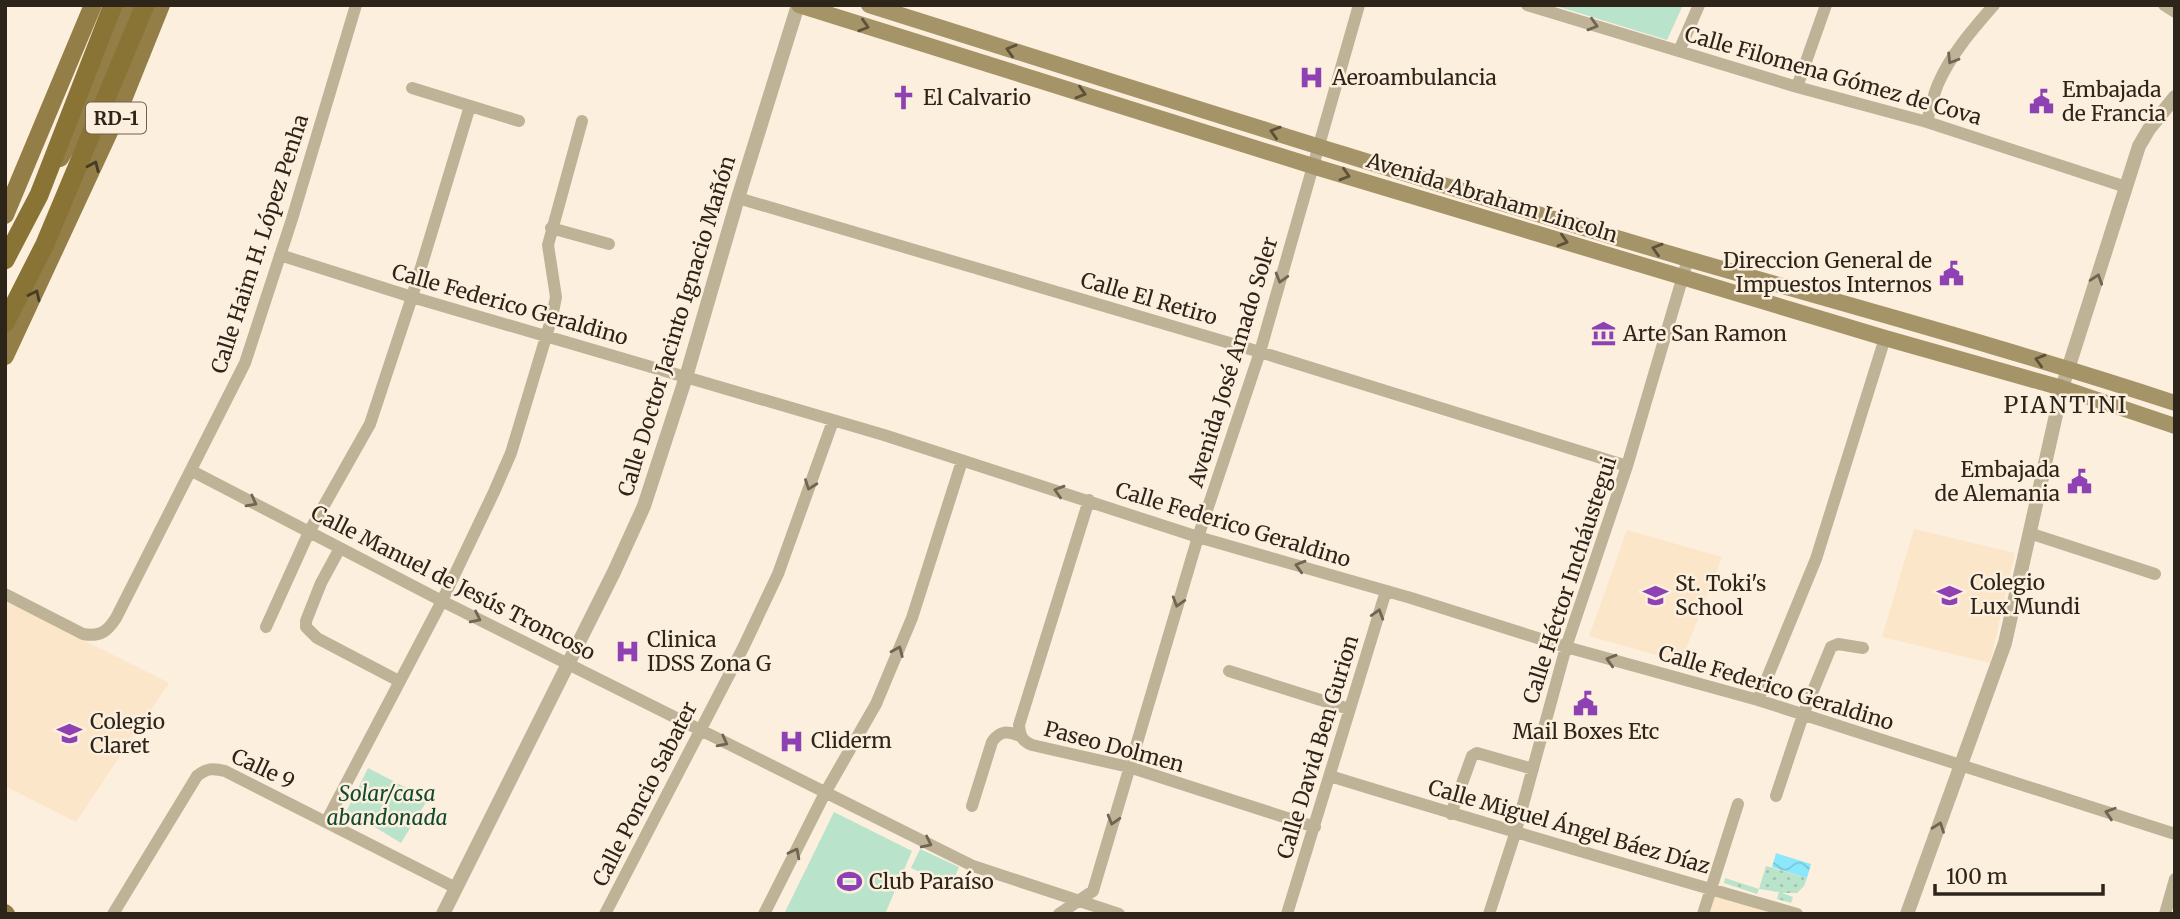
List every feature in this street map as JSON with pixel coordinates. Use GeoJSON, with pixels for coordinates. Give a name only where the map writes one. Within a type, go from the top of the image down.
{"type":"FeatureCollection","features":[{"type":"Feature","properties":{"kind":"highway","name":"RD-1"},"geometry":{"type":"LineString","coordinates":[[5,260],[38,195],[113,5]]}},
{"type":"Feature","properties":{"kind":"highway","name":"RD-1"},"geometry":{"type":"LineString","coordinates":[[5,323],[45,244],[145,5]]}},
{"type":"Feature","properties":{"kind":"main road"},"geometry":{"type":"LineString","coordinates":[[42,125],[85,5]]}},
{"type":"Feature","properties":{"kind":"main road"},"geometry":{"type":"LineString","coordinates":[[5,215],[93,5]]}},
{"type":"Feature","properties":{"kind":"main road"},"geometry":{"type":"LineString","coordinates":[[38,195],[88,110],[129,5]]}},
{"type":"Feature","properties":{"kind":"main road","name":"RD-1"},"geometry":{"type":"LineString","coordinates":[[5,356],[100,154],[161,5]]}},
{"type":"Feature","properties":{"kind":"main road","name":"Avenida Abraham Lincoln"},"geometry":{"type":"LineString","coordinates":[[798,5],[1313,166],[1885,338],[2062,388],[2175,426]]}},
{"type":"Feature","properties":{"kind":"main road","name":"Avenida Abraham Lincoln"},"geometry":{"type":"LineString","coordinates":[[869,5],[1320,146],[2175,403]]}},
{"type":"Feature","properties":{"kind":"street","name":"Calle Haim H. López Penha"},"geometry":{"type":"LineString","coordinates":[[5,594],[83,634],[103,634],[116,618],[245,363],[356,5]]}},
{"type":"Feature","properties":{"kind":"street","name":"Calle Doctor Jacinto Ignacio Mañón"},"geometry":{"type":"LineString","coordinates":[[443,914],[614,572],[644,506],[686,377],[798,5]]}},
{"type":"Feature","properties":{"kind":"street","name":"Avenida José Amado Soler"},"geometry":{"type":"LineString","coordinates":[[1059,914],[1093,891],[1198,537],[1260,352],[1359,5]]}},
{"type":"Feature","properties":{"kind":"street","name":"Calle Filomena Gómez de Cova"},"geometry":{"type":"LineString","coordinates":[[1527,5],[1797,87],[1927,122],[2126,187]]}},
{"type":"Feature","properties":{"kind":"street"},"geometry":{"type":"LineString","coordinates":[[1679,51],[1699,5]]}},
{"type":"Feature","properties":{"kind":"street"},"geometry":{"type":"LineString","coordinates":[[1797,87],[1826,5]]}},
{"type":"Feature","properties":{"kind":"street"},"geometry":{"type":"LineString","coordinates":[[1927,122],[1938,84],[1946,69],[1959,48],[1994,5]]}},
{"type":"Feature","properties":{"kind":"street"},"geometry":{"type":"LineString","coordinates":[[2164,5],[2175,12]]}},
{"type":"Feature","properties":{"kind":"street"},"geometry":{"type":"LineString","coordinates":[[412,88],[519,121]]}},
{"type":"Feature","properties":{"kind":"street"},"geometry":{"type":"LineString","coordinates":[[1907,914],[2005,643],[2062,388],[2139,146],[2175,97]]}},
{"type":"Feature","properties":{"kind":"street"},"geometry":{"type":"LineString","coordinates":[[265,627],[309,532],[370,424],[470,106]]}},
{"type":"Feature","properties":{"kind":"street"},"geometry":{"type":"LineString","coordinates":[[326,821],[442,601],[511,453],[556,297],[548,252],[551,228],[582,121]]}},
{"type":"Feature","properties":{"kind":"street","name":"Calle El Retiro"},"geometry":{"type":"LineString","coordinates":[[738,198],[1260,352],[1627,466]]}},
{"type":"Feature","properties":{"kind":"street"},"geometry":{"type":"LineString","coordinates":[[551,228],[610,244]]}},
{"type":"Feature","properties":{"kind":"street","name":"Calle Federico Geraldino"},"geometry":{"type":"LineString","coordinates":[[280,255],[412,297],[833,421],[1089,500],[1198,537],[1386,591],[1566,647],[1758,700],[2175,834]]}},
{"type":"Feature","properties":{"kind":"street","name":"Calle Héctor Incháustegui"},"geometry":{"type":"LineString","coordinates":[[1489,914],[1515,834],[1566,647],[1627,466],[1688,258]]}},
{"type":"Feature","properties":{"kind":"street"},"geometry":{"type":"LineString","coordinates":[[1758,700],[1816,559],[1885,338]]}},
{"type":"Feature","properties":{"kind":"street","name":"Calle Poncio Sabater"},"geometry":{"type":"LineString","coordinates":[[605,914],[743,648],[778,574],[833,421]]}},
{"type":"Feature","properties":{"kind":"street"},"geometry":{"type":"LineString","coordinates":[[764,914],[825,793],[876,704],[912,618],[962,461]]}},
{"type":"Feature","properties":{"kind":"street","name":"Calle Manuel de Jesús Troncoso"},"geometry":{"type":"LineString","coordinates":[[192,471],[442,601],[973,866],[1119,914]]}},
{"type":"Feature","properties":{"kind":"street","name":"Paseo Dolmen"},"geometry":{"type":"LineString","coordinates":[[1089,500],[1019,725],[1020,736],[1032,746],[1129,767],[1315,827]]}},
{"type":"Feature","properties":{"kind":"street"},"geometry":{"type":"LineString","coordinates":[[2029,533],[2155,573]]}},
{"type":"Feature","properties":{"kind":"street"},"geometry":{"type":"LineString","coordinates":[[340,548],[321,583],[306,626],[317,638],[400,681]]}},
{"type":"Feature","properties":{"kind":"street","name":"Calle David Ben Gurion"},"geometry":{"type":"LineString","coordinates":[[1287,914],[1386,591]]}},
{"type":"Feature","properties":{"kind":"street"},"geometry":{"type":"LineString","coordinates":[[1776,796],[1803,715],[1831,647],[1838,644],[1863,648]]}},
{"type":"Feature","properties":{"kind":"street"},"geometry":{"type":"LineString","coordinates":[[1229,671],[1349,709]]}},
{"type":"Feature","properties":{"kind":"street"},"geometry":{"type":"LineString","coordinates":[[972,806],[996,736],[1002,732],[1020,736]]}},
{"type":"Feature","properties":{"kind":"street"},"geometry":{"type":"LineString","coordinates":[[1451,814],[1472,756],[1477,753],[1533,769]]}},
{"type":"Feature","properties":{"kind":"street","name":"Calle 9"},"geometry":{"type":"LineString","coordinates":[[113,914],[197,776],[204,770],[213,768],[225,771],[456,888]]}},
{"type":"Feature","properties":{"kind":"street","name":"Calle Miguel Ángel Báez Díaz"},"geometry":{"type":"LineString","coordinates":[[1330,776],[1515,834],[1711,887],[1797,914]]}},
{"type":"Feature","properties":{"kind":"street"},"geometry":{"type":"LineString","coordinates":[[1703,914],[1738,804]]}},
{"type":"Feature","properties":{"kind":"street"},"geometry":{"type":"LineString","coordinates":[[2165,914],[2175,879]]}},
{"type":"Feature","properties":{"kind":"shaded area","name":"Colegio Lux Mundi"},"geometry":{"type":"Polygon","coordinates":[[[1914,529],[2015,553],[1990,663],[1882,637],[1914,529]]]}},
{"type":"Feature","properties":{"kind":"shaded area","name":"St. Toki's School"},"geometry":{"type":"Polygon","coordinates":[[[1627,530],[1722,557],[1681,662],[1589,636],[1627,530]]]}},
{"type":"Feature","properties":{"kind":"shaded area","name":"Colegio Claret"},"geometry":{"type":"Polygon","coordinates":[[[5,601],[169,683],[76,822],[5,786],[5,601]]]}},
{"type":"Feature","properties":{"kind":"shaded area"},"geometry":{"type":"Polygon","coordinates":[[[1716,893],[1782,914],[1709,914],[1716,893]]]}},
{"type":"Feature","properties":{"kind":"green space"},"geometry":{"type":"Polygon","coordinates":[[[1553,5],[1683,5],[1667,40],[1553,5]]]}},
{"type":"Feature","properties":{"kind":"green space","name":"Solar/casa abandonada"},"geometry":{"type":"Polygon","coordinates":[[[368,768],[428,799],[401,843],[347,810],[368,768]]]}},
{"type":"Feature","properties":{"kind":"green space","name":"Club Paraíso"},"geometry":{"type":"Polygon","coordinates":[[[834,812],[912,851],[885,914],[784,914],[834,812]]]}},
{"type":"Feature","properties":{"kind":"green space"},"geometry":{"type":"Polygon","coordinates":[[[920,849],[959,867],[951,886],[911,868],[920,849]]]}},
{"type":"Feature","properties":{"kind":"green space"},"geometry":{"type":"Polygon","coordinates":[[[1766,866],[1807,878],[1797,893],[1782,893],[1793,897],[1791,903],[1777,899],[1779,892],[1759,889],[1766,866]]]}},
{"type":"Feature","properties":{"kind":"green space"},"geometry":{"type":"Polygon","coordinates":[[[1725,878],[1759,889],[1757,894],[1724,883],[1725,878]]]}},
{"type":"Feature","properties":{"kind":"water"},"geometry":{"type":"Polygon","coordinates":[[[1776,853],[1811,864],[1807,878],[1772,867],[1776,853]]]}},
{"type":"Feature","properties":{"kind":"place","name":"Aeroambulancia"},"geometry":{"type":"Point","coordinates":[1312,78]}},
{"type":"Feature","properties":{"kind":"place","name":"El Calvario"},"geometry":{"type":"Point","coordinates":[903,98]}},
{"type":"Feature","properties":{"kind":"place","name":"Embajada de Francia"},"geometry":{"type":"Point","coordinates":[2042,102]}},
{"type":"Feature","properties":{"kind":"place","name":"Direccion General de Impuestos Internos"},"geometry":{"type":"Point","coordinates":[1952,273]}},
{"type":"Feature","properties":{"kind":"place","name":"Arte San Ramon"},"geometry":{"type":"Point","coordinates":[1603,334]}},
{"type":"Feature","properties":{"kind":"place","name":"Embajada de Alemania"},"geometry":{"type":"Point","coordinates":[2080,482]}},
{"type":"Feature","properties":{"kind":"place","name":"Colegio Lux Mundi"},"geometry":{"type":"Point","coordinates":[1950,595]}},
{"type":"Feature","properties":{"kind":"place","name":"St. Toki's School"},"geometry":{"type":"Point","coordinates":[1655,596]}},
{"type":"Feature","properties":{"kind":"place","name":"Clinica IDSS Zona G"},"geometry":{"type":"Point","coordinates":[627,652]}},
{"type":"Feature","properties":{"kind":"place","name":"Mail Boxes Etc"},"geometry":{"type":"Point","coordinates":[1586,703]}},
{"type":"Feature","properties":{"kind":"place","name":"Colegio Claret"},"geometry":{"type":"Point","coordinates":[70,734]}},
{"type":"Feature","properties":{"kind":"place","name":"Cliderm"},"geometry":{"type":"Point","coordinates":[791,741]}},
{"type":"Feature","properties":{"kind":"place","name":"Club Paraíso"},"geometry":{"type":"Point","coordinates":[849,882]}},
{"type":"Feature","properties":{"kind":"district","name":"PIANTINI"},"geometry":{"type":"Point","coordinates":[2066,405]}}]}
